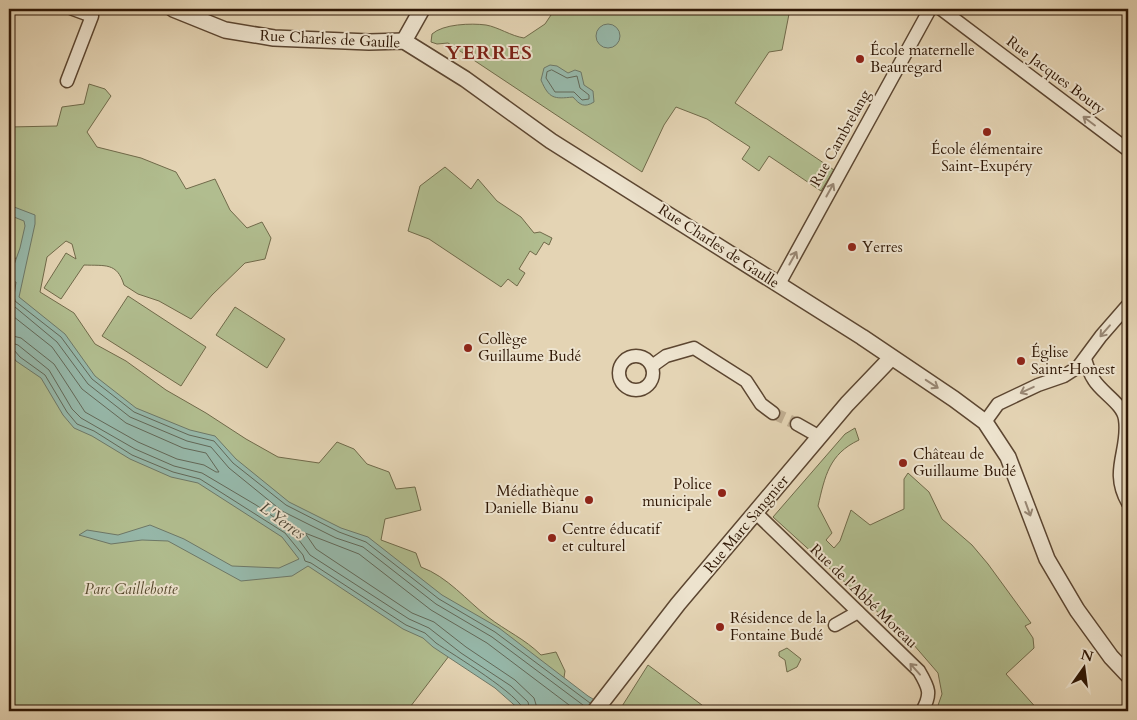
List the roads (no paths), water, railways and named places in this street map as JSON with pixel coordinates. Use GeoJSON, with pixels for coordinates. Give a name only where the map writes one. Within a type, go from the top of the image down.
{"type":"FeatureCollection","features":[{"type":"Feature","properties":{"kind":"street"},"geometry":{"type":"LineString","coordinates":[[67,81],[92,16],[72,9]]}},
{"type":"Feature","properties":{"kind":"street","name":"Rue Charles de Gaulle"},"geometry":{"type":"LineString","coordinates":[[173,9],[225,30],[274,38],[369,42],[404,41],[464,80],[551,141],[779,284],[985,422],[1008,457],[1047,559],[1069,599],[1111,658],[1128,675]]}},
{"type":"Feature","properties":{"kind":"street"},"geometry":{"type":"LineString","coordinates":[[404,41],[422,9]]}},
{"type":"Feature","properties":{"kind":"street","name":"Rue Cambrelang"},"geometry":{"type":"LineString","coordinates":[[779,284],[930,9]]}},
{"type":"Feature","properties":{"kind":"street","name":"Rue Jacques Bouty"},"geometry":{"type":"LineString","coordinates":[[941,9],[1128,150]]}},
{"type":"Feature","properties":{"kind":"street"},"geometry":{"type":"LineString","coordinates":[[985,422],[998,404],[1038,385],[1064,376],[1078,367],[1101,336],[1128,305]]}},
{"type":"Feature","properties":{"kind":"street"},"geometry":{"type":"LineString","coordinates":[[652,366],[666,356],[694,348],[746,381],[761,404],[773,413]]}},
{"type":"Feature","properties":{"kind":"street","name":"Rue Marc Sangnier"},"geometry":{"type":"LineString","coordinates":[[594,711],[650,638],[755,512],[891,358]]}},
{"type":"Feature","properties":{"kind":"street"},"geometry":{"type":"LineString","coordinates":[[1084,359],[1093,380],[1118,406],[1125,418],[1125,437],[1120,459],[1120,482],[1128,503]]}},
{"type":"Feature","properties":{"kind":"street"},"geometry":{"type":"LineString","coordinates":[[797,424],[820,437]]}},
{"type":"Feature","properties":{"kind":"street","name":"Rue de l'Abbé Moreau"},"geometry":{"type":"LineString","coordinates":[[755,512],[919,671],[927,685],[929,699],[922,711]]}},
{"type":"Feature","properties":{"kind":"street"},"geometry":{"type":"LineString","coordinates":[[834,625],[858,612]]}},
{"type":"Feature","properties":{"kind":"water"},"geometry":{"type":"Polygon","coordinates":[[[608,24],[617,27],[620,36],[617,45],[608,48],[599,45],[596,36],[599,27],[608,24]]]}},
{"type":"Feature","properties":{"kind":"water"},"geometry":{"type":"Polygon","coordinates":[[[550,65],[557,66],[568,73],[575,70],[581,72],[584,85],[593,91],[594,102],[582,105],[573,97],[557,98],[550,94],[541,80],[544,68],[550,65]]]}},
{"type":"Feature","properties":{"kind":"water","name":"L'Yerres"},"geometry":{"type":"Polygon","coordinates":[[[9,205],[35,215],[35,224],[19,297],[65,334],[95,376],[136,408],[190,430],[215,436],[236,459],[289,502],[341,528],[368,537],[442,595],[499,628],[588,696],[613,711],[521,711],[495,688],[433,647],[423,638],[403,629],[308,566],[292,576],[241,581],[168,541],[142,540],[111,544],[79,535],[87,530],[118,535],[150,525],[184,539],[232,566],[279,568],[299,559],[282,537],[198,483],[171,477],[130,459],[92,436],[74,428],[63,415],[41,378],[16,361],[9,351],[9,279],[20,248],[25,226],[24,221],[9,215],[9,205]]]}},
{"type":"Feature","properties":{"kind":"tunnel"},"geometry":{"type":"LineString","coordinates":[[773,413],[797,424]]}},
{"type":"Feature","properties":{"kind":"place","name":"École maternelle Beauregard"},"geometry":{"type":"Point","coordinates":[860,59]}},
{"type":"Feature","properties":{"kind":"place","name":"École élémentaire Saint-Exupéry"},"geometry":{"type":"Point","coordinates":[987,132]}},
{"type":"Feature","properties":{"kind":"place","name":"Yerres"},"geometry":{"type":"Point","coordinates":[852,247]}},
{"type":"Feature","properties":{"kind":"place","name":"Collège Guillaume Budé"},"geometry":{"type":"Point","coordinates":[468,348]}},
{"type":"Feature","properties":{"kind":"place","name":"Église Saint-Honest"},"geometry":{"type":"Point","coordinates":[1021,361]}},
{"type":"Feature","properties":{"kind":"place","name":"Château de Guillaume Budé"},"geometry":{"type":"Point","coordinates":[903,463]}},
{"type":"Feature","properties":{"kind":"place","name":"Police municipale"},"geometry":{"type":"Point","coordinates":[722,493]}},
{"type":"Feature","properties":{"kind":"place","name":"Médiathèque Danielle Bianu"},"geometry":{"type":"Point","coordinates":[589,500]}},
{"type":"Feature","properties":{"kind":"place","name":"Centre éducatif et culturel"},"geometry":{"type":"Point","coordinates":[552,538]}},
{"type":"Feature","properties":{"kind":"place","name":"Résidence de la Fontaine Budé"},"geometry":{"type":"Point","coordinates":[720,627]}},
{"type":"Feature","properties":{"kind":"district","name":"YERRES"},"geometry":{"type":"Point","coordinates":[489,52]}},
{"type":"Feature","properties":{"kind":"park label","name":"Parc Caillebotte"},"geometry":{"type":"Point","coordinates":[131,589]}}]}
